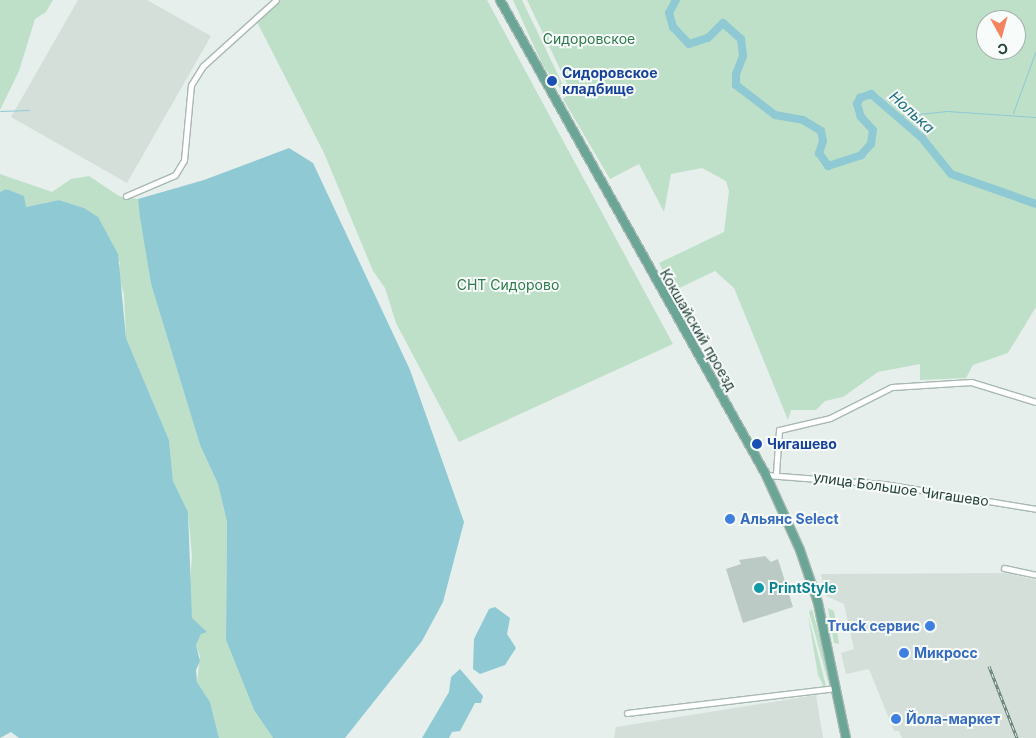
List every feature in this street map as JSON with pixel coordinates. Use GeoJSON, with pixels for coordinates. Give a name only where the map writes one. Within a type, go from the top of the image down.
{"type":"FeatureCollection","features":[{"type":"Feature","properties":{"kind":"main road","name":"Кокшайский проезд"},"geometry":{"type":"LineString","coordinates":[[500,0],[766,475],[800,550],[818,603],[846,738]]}},
{"type":"Feature","properties":{"kind":"street"},"geometry":{"type":"LineString","coordinates":[[126,196],[175,175],[184,160],[191,85],[203,66],[276,0]]}},
{"type":"Feature","properties":{"kind":"street"},"geometry":{"type":"LineString","coordinates":[[776,473],[779,430],[830,418],[892,387],[971,382],[1036,402]]}},
{"type":"Feature","properties":{"kind":"street","name":"улица Большое Чигашево"},"geometry":{"type":"LineString","coordinates":[[766,475],[776,473],[884,484],[1036,508]]}},
{"type":"Feature","properties":{"kind":"street"},"geometry":{"type":"LineString","coordinates":[[1004,568],[1036,575]]}},
{"type":"Feature","properties":{"kind":"street"},"geometry":{"type":"LineString","coordinates":[[627,713],[836,688]]}},
{"type":"Feature","properties":{"kind":"shaded area"},"geometry":{"type":"Polygon","coordinates":[[[78,0],[147,0],[211,36],[127,183],[11,117],[78,0]]]}},
{"type":"Feature","properties":{"kind":"shaded area"},"geometry":{"type":"Polygon","coordinates":[[[1007,573],[1036,580],[1036,738],[902,738],[899,731],[894,731],[869,669],[846,674],[841,653],[854,649],[844,604],[826,596],[821,574],[1007,573]]]}},
{"type":"Feature","properties":{"kind":"shaded area"},"geometry":{"type":"Polygon","coordinates":[[[816,695],[823,738],[614,738],[616,727],[816,695]]]}},
{"type":"Feature","properties":{"kind":"green space"},"geometry":{"type":"Polygon","coordinates":[[[0,0],[53,0],[46,12],[35,19],[19,71],[0,110],[0,0]]]}},
{"type":"Feature","properties":{"kind":"green space","name":"СНТ Сидорово"},"geometry":{"type":"Polygon","coordinates":[[[281,0],[487,0],[673,344],[459,442],[396,323],[385,288],[373,271],[324,153],[257,22],[281,0]]]}},
{"type":"Feature","properties":{"kind":"green space"},"geometry":{"type":"Polygon","coordinates":[[[513,0],[522,0],[564,87],[560,88],[543,66],[513,0]]]}},
{"type":"Feature","properties":{"kind":"green space","name":"Сидоровское"},"geometry":{"type":"Polygon","coordinates":[[[527,0],[1036,0],[1036,307],[1008,353],[973,365],[966,378],[920,380],[920,364],[878,372],[843,397],[825,401],[816,410],[791,410],[788,420],[734,288],[715,271],[673,291],[659,263],[724,232],[729,191],[726,181],[702,168],[671,174],[664,212],[639,164],[610,179],[563,99],[571,92],[527,0]]]}},
{"type":"Feature","properties":{"kind":"green space"},"geometry":{"type":"Polygon","coordinates":[[[0,174],[52,192],[71,179],[89,176],[119,196],[138,199],[151,284],[200,445],[218,484],[227,522],[226,640],[254,710],[273,738],[219,738],[210,702],[197,682],[200,656],[196,645],[201,634],[192,618],[189,594],[192,556],[188,512],[173,482],[169,440],[126,338],[124,294],[117,273],[120,263],[84,208],[59,200],[26,207],[7,189],[0,192],[0,174]]]}},
{"type":"Feature","properties":{"kind":"green space"},"geometry":{"type":"Polygon","coordinates":[[[828,608],[834,611],[839,644],[834,643],[828,608]]]}},
{"type":"Feature","properties":{"kind":"green space"},"geometry":{"type":"Polygon","coordinates":[[[812,609],[826,661],[829,685],[809,612],[812,609]]]}},
{"type":"Feature","properties":{"kind":"green space"},"geometry":{"type":"Polygon","coordinates":[[[808,615],[826,686],[824,687],[818,675],[808,615]]]}},
{"type":"Feature","properties":{"kind":"water"},"geometry":{"type":"Polygon","coordinates":[[[289,148],[313,163],[410,370],[464,522],[443,602],[422,641],[345,738],[273,738],[254,710],[226,640],[227,522],[218,484],[200,445],[151,284],[138,199],[204,180],[289,148]]]}},
{"type":"Feature","properties":{"kind":"water"},"geometry":{"type":"Polygon","coordinates":[[[6,189],[24,196],[26,207],[59,200],[84,208],[98,217],[118,254],[126,338],[169,440],[173,481],[188,512],[192,618],[207,632],[201,634],[196,645],[200,661],[196,670],[197,682],[210,702],[219,738],[19,738],[11,732],[0,738],[0,192],[6,189]]]}},
{"type":"Feature","properties":{"kind":"water"},"geometry":{"type":"Polygon","coordinates":[[[495,607],[510,618],[507,634],[516,648],[505,665],[480,674],[473,669],[474,639],[489,609],[495,607]]]}},
{"type":"Feature","properties":{"kind":"water"},"geometry":{"type":"Polygon","coordinates":[[[460,669],[483,696],[481,703],[475,703],[460,731],[452,732],[449,738],[422,738],[449,692],[451,677],[460,669]]]}},
{"type":"Feature","properties":{"kind":"building","name":"PrintStyle"},"geometry":{"type":"Polygon","coordinates":[[[765,556],[771,562],[778,559],[793,607],[743,623],[726,569],[741,564],[739,560],[765,556]]]}},
{"type":"Feature","properties":{"kind":"waterway","name":"Нолька"},"geometry":{"type":"LineString","coordinates":[[676,0],[669,13],[673,27],[689,44],[708,38],[723,23],[741,39],[743,56],[736,74],[736,85],[775,115],[803,120],[821,131],[823,141],[819,153],[828,166],[861,155],[871,144],[873,130],[861,117],[857,104],[860,98],[871,94],[922,138],[951,174],[1036,204]]}},
{"type":"Feature","properties":{"kind":"waterway"},"geometry":{"type":"LineString","coordinates":[[1013,113],[1036,50]]}},
{"type":"Feature","properties":{"kind":"waterway"},"geometry":{"type":"LineString","coordinates":[[0,111],[29,110]]}},
{"type":"Feature","properties":{"kind":"waterway"},"geometry":{"type":"LineString","coordinates":[[899,116],[947,111],[1036,117]]}},
{"type":"Feature","properties":{"kind":"railway"},"geometry":{"type":"LineString","coordinates":[[989,666],[1017,738]]}},
{"type":"Feature","properties":{"kind":"place","name":"Сидоровское кладбище"},"geometry":{"type":"Point","coordinates":[552,81]}},
{"type":"Feature","properties":{"kind":"place","name":"Чигашево"},"geometry":{"type":"Point","coordinates":[757,444]}},
{"type":"Feature","properties":{"kind":"place","name":"Альянс Select"},"geometry":{"type":"Point","coordinates":[730,519]}},
{"type":"Feature","properties":{"kind":"place","name":"PrintStyle"},"geometry":{"type":"Point","coordinates":[759,588]}},
{"type":"Feature","properties":{"kind":"place","name":"Truck сервис"},"geometry":{"type":"Point","coordinates":[930,626]}},
{"type":"Feature","properties":{"kind":"place","name":"Микросс"},"geometry":{"type":"Point","coordinates":[904,653]}},
{"type":"Feature","properties":{"kind":"place","name":"Йола-маркет"},"geometry":{"type":"Point","coordinates":[896,719]}}]}
